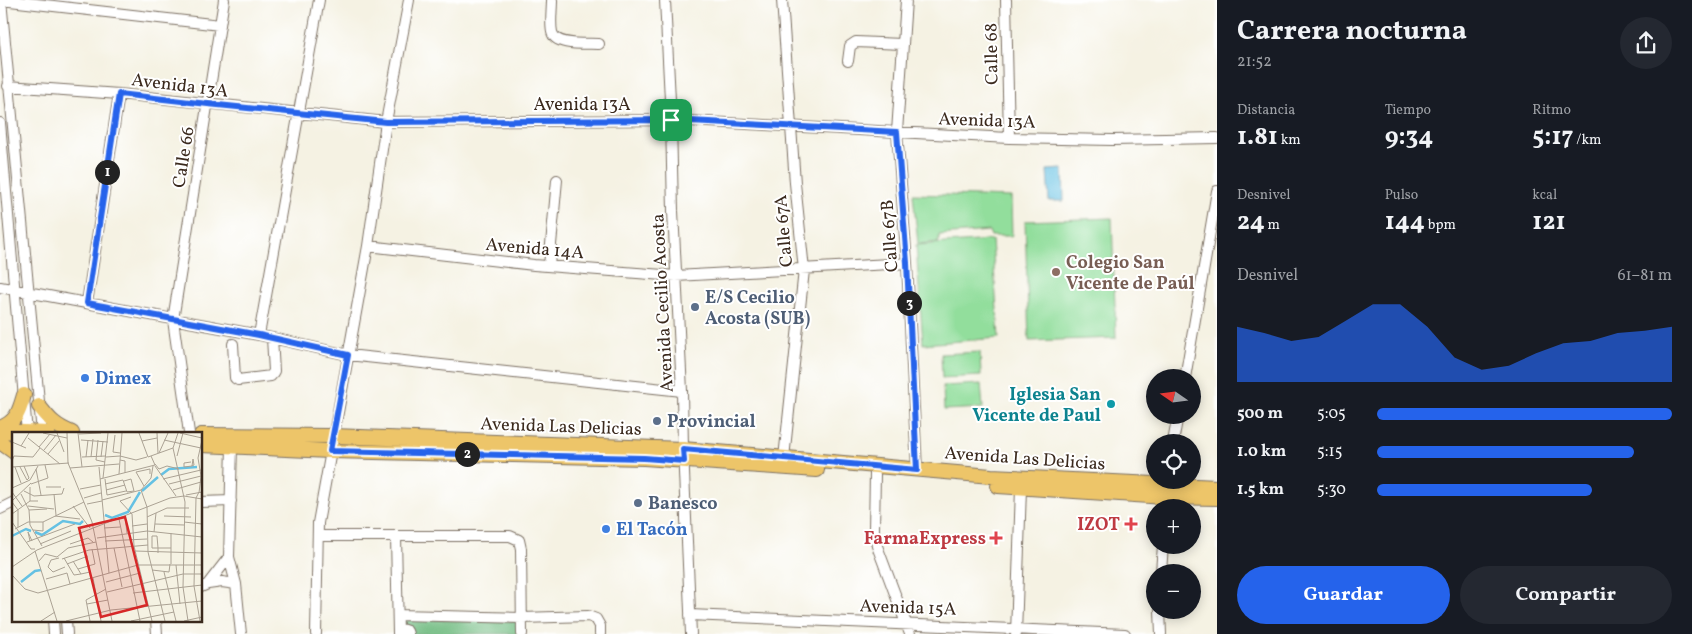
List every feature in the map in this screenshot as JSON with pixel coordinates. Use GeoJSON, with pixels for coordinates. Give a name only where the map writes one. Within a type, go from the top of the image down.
{"type":"FeatureCollection","features":[{"type":"Feature","properties":{"kind":"main road"},"geometry":{"type":"LineString","coordinates":[[0,429],[10,424],[19,413],[24,395]]}},
{"type":"Feature","properties":{"kind":"main road"},"geometry":{"type":"LineString","coordinates":[[39,406],[50,421],[70,432]]}},
{"type":"Feature","properties":{"kind":"main road"},"geometry":{"type":"LineString","coordinates":[[0,429],[27,432]]}},
{"type":"Feature","properties":{"kind":"main road","name":"Avenida Las Delicias"},"geometry":{"type":"LineString","coordinates":[[202,435],[333,436],[683,455],[784,458],[1165,492],[1217,488]]}},
{"type":"Feature","properties":{"kind":"main road"},"geometry":{"type":"LineString","coordinates":[[0,441],[12,450]]}},
{"type":"Feature","properties":{"kind":"main road"},"geometry":{"type":"LineString","coordinates":[[202,445],[330,451],[644,458],[683,455],[1022,488],[1165,492],[1217,498]]}},
{"type":"Feature","properties":{"kind":"street"},"geometry":{"type":"LineString","coordinates":[[42,432],[1,0],[220,25]]}},
{"type":"Feature","properties":{"kind":"street","name":"Calle 66"},"geometry":{"type":"LineString","coordinates":[[189,432],[173,320],[224,0]]}},
{"type":"Feature","properties":{"kind":"street"},"geometry":{"type":"LineString","coordinates":[[259,335],[319,0]]}},
{"type":"Feature","properties":{"kind":"street"},"geometry":{"type":"LineString","coordinates":[[316,634],[318,523],[368,246],[386,122],[408,0]]}},
{"type":"Feature","properties":{"kind":"street"},"geometry":{"type":"LineString","coordinates":[[552,0],[552,32],[554,39],[561,42],[600,44]]}},
{"type":"Feature","properties":{"kind":"street","name":"Avenida Cecilio Acosta"},"geometry":{"type":"LineString","coordinates":[[665,0],[691,634]]}},
{"type":"Feature","properties":{"kind":"street","name":"Calle 67A"},"geometry":{"type":"LineString","coordinates":[[782,0],[790,125],[804,270],[784,458]]}},
{"type":"Feature","properties":{"kind":"street","name":"Calle 67B"},"geometry":{"type":"LineString","coordinates":[[906,0],[897,132],[907,263],[917,470]]}},
{"type":"Feature","properties":{"kind":"street","name":"Calle 68"},"geometry":{"type":"LineString","coordinates":[[1006,0],[1009,138]]}},
{"type":"Feature","properties":{"kind":"street"},"geometry":{"type":"LineString","coordinates":[[848,62],[850,46],[856,42],[902,44]]}},
{"type":"Feature","properties":{"kind":"street","name":"Avenida 13A"},"geometry":{"type":"LineString","coordinates":[[8,86],[119,94],[386,122],[671,120],[1009,138],[1112,140],[1217,138]]}},
{"type":"Feature","properties":{"kind":"street"},"geometry":{"type":"LineString","coordinates":[[87,303],[119,94]]}},
{"type":"Feature","properties":{"kind":"street"},"geometry":{"type":"LineString","coordinates":[[0,123],[27,432]]}},
{"type":"Feature","properties":{"kind":"street"},"geometry":{"type":"LineString","coordinates":[[549,266],[557,180]]}},
{"type":"Feature","properties":{"kind":"street"},"geometry":{"type":"LineString","coordinates":[[1187,369],[1212,255],[1217,192]]}},
{"type":"Feature","properties":{"kind":"street","name":"Avenida 14A"},"geometry":{"type":"LineString","coordinates":[[368,246],[549,266],[676,276],[907,263]]}},
{"type":"Feature","properties":{"kind":"street"},"geometry":{"type":"LineString","coordinates":[[0,288],[14,289],[259,335],[348,355],[682,391]]}},
{"type":"Feature","properties":{"kind":"street"},"geometry":{"type":"LineString","coordinates":[[233,344],[235,378],[238,380],[271,376],[274,371],[272,338]]}},
{"type":"Feature","properties":{"kind":"street"},"geometry":{"type":"LineString","coordinates":[[232,446],[229,557],[236,584],[241,634]]}},
{"type":"Feature","properties":{"kind":"street"},"geometry":{"type":"LineString","coordinates":[[875,474],[874,530],[877,546],[908,629]]}},
{"type":"Feature","properties":{"kind":"street"},"geometry":{"type":"LineString","coordinates":[[1016,631],[1022,488]]}},
{"type":"Feature","properties":{"kind":"street"},"geometry":{"type":"LineString","coordinates":[[202,502],[231,500]]}},
{"type":"Feature","properties":{"kind":"street"},"geometry":{"type":"LineString","coordinates":[[0,509],[12,503]]}},
{"type":"Feature","properties":{"kind":"street"},"geometry":{"type":"LineString","coordinates":[[318,536],[510,536],[520,540],[522,634]]}},
{"type":"Feature","properties":{"kind":"street"},"geometry":{"type":"LineString","coordinates":[[396,536],[398,631],[407,631],[408,634]]}},
{"type":"Feature","properties":{"kind":"street"},"geometry":{"type":"LineString","coordinates":[[205,586],[229,557]]}},
{"type":"Feature","properties":{"kind":"street"},"geometry":{"type":"LineString","coordinates":[[205,586],[222,582],[236,584]]}},
{"type":"Feature","properties":{"kind":"street"},"geometry":{"type":"LineString","coordinates":[[398,615],[522,618],[588,616],[596,619],[600,626],[600,634]]}},
{"type":"Feature","properties":{"kind":"street","name":"Avenida 15A"},"geometry":{"type":"LineString","coordinates":[[690,615],[908,629],[1125,634]]}},
{"type":"Feature","properties":{"kind":"street"},"geometry":{"type":"LineString","coordinates":[[1160,619],[1161,634]]}},
{"type":"Feature","properties":{"kind":"green space"},"geometry":{"type":"Polygon","coordinates":[[[913,194],[1011,197],[1012,236],[991,236],[989,231],[939,235],[939,242],[918,244],[913,194]]]}},
{"type":"Feature","properties":{"kind":"green space"},"geometry":{"type":"Polygon","coordinates":[[[1112,218],[1116,338],[1029,341],[1025,221],[1112,218]]]}},
{"type":"Feature","properties":{"kind":"green space"},"geometry":{"type":"Polygon","coordinates":[[[992,240],[999,338],[923,344],[916,245],[992,240]]]}},
{"type":"Feature","properties":{"kind":"green space"},"geometry":{"type":"Polygon","coordinates":[[[980,352],[981,376],[942,378],[941,354],[980,352]]]}},
{"type":"Feature","properties":{"kind":"green space"},"geometry":{"type":"Polygon","coordinates":[[[981,384],[983,408],[944,410],[943,386],[981,384]]]}},
{"type":"Feature","properties":{"kind":"green space"},"geometry":{"type":"Polygon","coordinates":[[[402,619],[518,621],[519,634],[402,634],[402,619]]]}},
{"type":"Feature","properties":{"kind":"water"},"geometry":{"type":"Polygon","coordinates":[[[1063,169],[1064,201],[1049,201],[1047,170],[1063,169]]]}},
{"type":"Feature","properties":{"kind":"place","name":"Colegio San Vicente de Paúl"},"geometry":{"type":"Point","coordinates":[1056,272]}},
{"type":"Feature","properties":{"kind":"place","name":"E/S Cecilio Acosta (SUB)"},"geometry":{"type":"Point","coordinates":[695,307]}},
{"type":"Feature","properties":{"kind":"place","name":"Dimex"},"geometry":{"type":"Point","coordinates":[85,378]}},
{"type":"Feature","properties":{"kind":"place","name":"Iglesia San Vicente de Paul"},"geometry":{"type":"Point","coordinates":[1111,404]}},
{"type":"Feature","properties":{"kind":"place","name":"Provincial"},"geometry":{"type":"Point","coordinates":[657,421]}},
{"type":"Feature","properties":{"kind":"place","name":"Banesco"},"geometry":{"type":"Point","coordinates":[638,503]}},
{"type":"Feature","properties":{"kind":"place","name":"IZOT"},"geometry":{"type":"Point","coordinates":[1131,524]}},
{"type":"Feature","properties":{"kind":"place","name":"El Tacón"},"geometry":{"type":"Point","coordinates":[606,529]}},
{"type":"Feature","properties":{"kind":"place","name":"FarmaExpress"},"geometry":{"type":"Point","coordinates":[996,538]}},
{"type":"Feature","properties":{"kind":"route"},"geometry":{"type":"LineString","coordinates":[[119,94],[386,122],[671,120],[897,132],[907,263],[917,470],[683,449],[684,461],[644,458],[330,451],[348,355],[259,335],[87,303],[119,94]]}}]}
